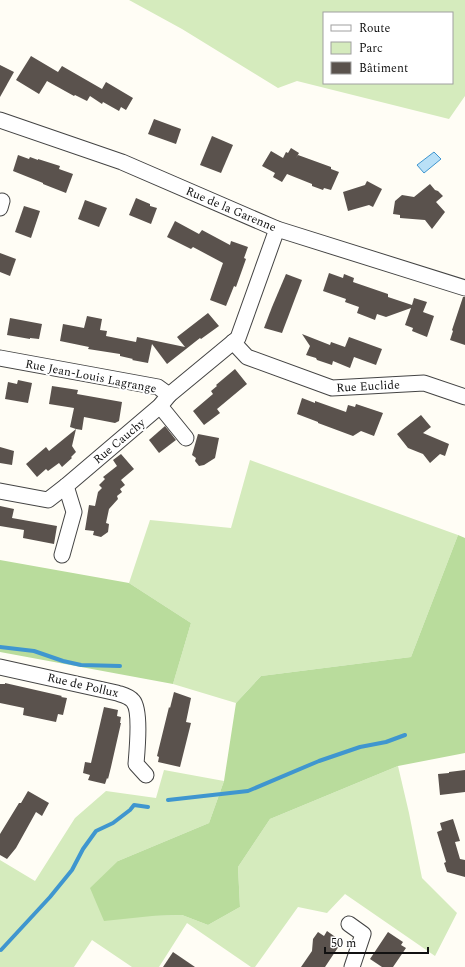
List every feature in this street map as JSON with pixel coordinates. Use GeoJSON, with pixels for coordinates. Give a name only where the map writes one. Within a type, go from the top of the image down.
{"type":"FeatureCollection","features":[{"type":"Feature","properties":{"kind":"street","name":"Rue de la Garenne"},"geometry":{"type":"LineString","coordinates":[[0,120],[122,162],[277,229],[465,288]]}},
{"type":"Feature","properties":{"kind":"street","name":"Rue Jean-Louis Lagrange"},"geometry":{"type":"LineString","coordinates":[[0,358],[158,387],[165,401],[238,338],[277,229]]}},
{"type":"Feature","properties":{"kind":"street","name":"Rue Euclide"},"geometry":{"type":"LineString","coordinates":[[233,342],[247,357],[332,388],[424,383],[465,397]]}},
{"type":"Feature","properties":{"kind":"street"},"geometry":{"type":"LineString","coordinates":[[165,401],[186,438]]}},
{"type":"Feature","properties":{"kind":"street","name":"Rue Cauchy"},"geometry":{"type":"LineString","coordinates":[[0,491],[48,500],[165,401]]}},
{"type":"Feature","properties":{"kind":"street"},"geometry":{"type":"LineString","coordinates":[[62,555],[74,512],[66,486]]}},
{"type":"Feature","properties":{"kind":"street","name":"Rue de Pollux"},"geometry":{"type":"LineString","coordinates":[[0,667],[127,696],[135,702],[138,714],[136,764],[146,775]]}},
{"type":"Feature","properties":{"kind":"street"},"geometry":{"type":"LineString","coordinates":[[349,924],[363,934],[352,967]]}},
{"type":"Feature","properties":{"kind":"green space"},"geometry":{"type":"Polygon","coordinates":[[[129,0],[465,0],[465,96],[449,119],[297,81],[278,88],[182,29],[129,0]]]}},
{"type":"Feature","properties":{"kind":"green space"},"geometry":{"type":"Polygon","coordinates":[[[250,460],[458,535],[411,657],[261,676],[236,703],[173,684],[191,623],[129,583],[150,520],[231,528],[250,460]]]}},
{"type":"Feature","properties":{"kind":"green space"},"geometry":{"type":"Polygon","coordinates":[[[458,535],[465,538],[465,753],[398,766],[270,819],[238,867],[240,907],[208,925],[182,915],[152,916],[104,921],[90,888],[118,861],[209,823],[224,781],[236,703],[261,676],[411,657],[458,535]]]}},
{"type":"Feature","properties":{"kind":"green space"},"geometry":{"type":"Polygon","coordinates":[[[0,560],[129,583],[191,623],[173,684],[0,652],[0,560]]]}},
{"type":"Feature","properties":{"kind":"green space"},"geometry":{"type":"Polygon","coordinates":[[[398,766],[422,878],[457,913],[435,956],[345,894],[327,913],[298,907],[255,967],[251,967],[187,923],[159,967],[132,967],[92,940],[74,967],[0,967],[0,860],[35,881],[75,818],[106,791],[156,798],[164,770],[224,781],[209,823],[118,861],[152,916],[182,915],[208,925],[240,907],[238,867],[270,819],[398,766]]]}},
{"type":"Feature","properties":{"kind":"water"},"geometry":{"type":"Polygon","coordinates":[[[434,152],[441,159],[424,173],[417,165],[434,152]]]}},
{"type":"Feature","properties":{"kind":"building"},"geometry":{"type":"Polygon","coordinates":[[[31,56],[58,72],[62,66],[102,89],[106,82],[133,98],[126,110],[121,107],[119,111],[103,102],[102,104],[90,96],[87,101],[75,95],[74,96],[47,81],[39,94],[16,80],[31,56]]]}},
{"type":"Feature","properties":{"kind":"building"},"geometry":{"type":"Polygon","coordinates":[[[0,65],[14,72],[0,97],[0,65]]]}},
{"type":"Feature","properties":{"kind":"building"},"geometry":{"type":"Polygon","coordinates":[[[154,119],[181,129],[176,144],[148,134],[154,119]]]}},
{"type":"Feature","properties":{"kind":"building"},"geometry":{"type":"Polygon","coordinates":[[[212,136],[233,145],[221,173],[200,165],[212,136]]]}},
{"type":"Feature","properties":{"kind":"building"},"geometry":{"type":"Polygon","coordinates":[[[291,148],[299,153],[296,158],[298,155],[331,167],[331,169],[339,172],[331,190],[324,188],[323,190],[312,186],[312,184],[287,174],[282,182],[273,177],[275,173],[262,166],[271,151],[283,158],[286,152],[288,153],[291,148]]]}},
{"type":"Feature","properties":{"kind":"building"},"geometry":{"type":"Polygon","coordinates":[[[18,155],[60,166],[59,169],[73,174],[66,193],[13,171],[18,155]]]}},
{"type":"Feature","properties":{"kind":"building"},"geometry":{"type":"Polygon","coordinates":[[[367,181],[382,189],[373,207],[369,205],[348,211],[343,192],[365,185],[367,181]]]}},
{"type":"Feature","properties":{"kind":"building"},"geometry":{"type":"Polygon","coordinates":[[[430,184],[443,196],[436,202],[445,212],[432,229],[425,220],[400,218],[400,215],[393,214],[395,201],[402,195],[414,197],[430,184]]]}},
{"type":"Feature","properties":{"kind":"building"},"geometry":{"type":"Polygon","coordinates":[[[136,198],[150,204],[150,206],[157,208],[151,224],[129,215],[136,198]]]}},
{"type":"Feature","properties":{"kind":"building"},"geometry":{"type":"Polygon","coordinates":[[[85,200],[107,208],[99,227],[78,219],[85,200]]]}},
{"type":"Feature","properties":{"kind":"building"},"geometry":{"type":"Polygon","coordinates":[[[24,206],[40,211],[31,238],[15,232],[24,206]]]}},
{"type":"Feature","properties":{"kind":"building"},"geometry":{"type":"Polygon","coordinates":[[[175,221],[199,234],[202,230],[230,245],[231,241],[248,247],[244,258],[246,259],[236,287],[234,286],[226,306],[210,300],[223,263],[193,247],[191,249],[167,237],[175,221]]]}},
{"type":"Feature","properties":{"kind":"building"},"geometry":{"type":"Polygon","coordinates":[[[0,253],[16,259],[10,276],[0,272],[0,253]]]}},
{"type":"Feature","properties":{"kind":"building"},"geometry":{"type":"Polygon","coordinates":[[[329,273],[343,278],[344,274],[354,278],[353,282],[388,294],[388,297],[412,305],[414,298],[427,302],[423,312],[434,316],[427,337],[412,331],[413,328],[405,325],[411,308],[386,317],[377,314],[375,320],[357,313],[359,307],[345,302],[346,299],[323,291],[329,273]]]}},
{"type":"Feature","properties":{"kind":"building"},"geometry":{"type":"Polygon","coordinates":[[[286,274],[302,280],[282,333],[264,328],[286,274]]]}},
{"type":"Feature","properties":{"kind":"building"},"geometry":{"type":"Polygon","coordinates":[[[463,297],[465,297],[465,345],[450,340],[463,297]]]}},
{"type":"Feature","properties":{"kind":"building"},"geometry":{"type":"Polygon","coordinates":[[[208,313],[219,326],[201,339],[200,338],[167,364],[152,344],[148,363],[132,360],[133,359],[120,356],[120,354],[88,349],[89,347],[60,341],[63,324],[84,328],[87,316],[102,319],[100,330],[107,331],[106,336],[136,342],[137,337],[185,347],[177,337],[208,313]]]}},
{"type":"Feature","properties":{"kind":"building"},"geometry":{"type":"Polygon","coordinates":[[[10,318],[42,324],[39,339],[7,335],[10,318]]]}},
{"type":"Feature","properties":{"kind":"building"},"geometry":{"type":"Polygon","coordinates":[[[302,334],[330,345],[331,342],[345,347],[349,337],[382,349],[376,365],[354,357],[350,368],[333,361],[332,365],[306,355],[310,346],[302,334]]]}},
{"type":"Feature","properties":{"kind":"building"},"geometry":{"type":"Polygon","coordinates":[[[235,369],[247,384],[217,409],[220,413],[204,425],[193,411],[213,394],[211,391],[217,386],[216,385],[235,369]]]}},
{"type":"Feature","properties":{"kind":"building"},"geometry":{"type":"Polygon","coordinates":[[[18,380],[32,383],[28,403],[5,399],[8,382],[17,384],[18,380]]]}},
{"type":"Feature","properties":{"kind":"building"},"geometry":{"type":"Polygon","coordinates":[[[52,386],[78,390],[77,394],[122,402],[119,421],[115,423],[84,417],[82,430],[70,427],[74,408],[49,404],[52,386]]]}},
{"type":"Feature","properties":{"kind":"building"},"geometry":{"type":"Polygon","coordinates":[[[302,398],[346,412],[348,405],[355,407],[356,404],[383,413],[374,436],[361,431],[353,436],[297,414],[302,398]]]}},
{"type":"Feature","properties":{"kind":"building"},"geometry":{"type":"Polygon","coordinates":[[[421,415],[431,427],[423,433],[449,444],[445,456],[440,454],[430,463],[423,454],[408,448],[397,434],[421,415]]]}},
{"type":"Feature","properties":{"kind":"building"},"geometry":{"type":"Polygon","coordinates":[[[165,426],[176,440],[159,453],[149,440],[165,426]]]}},
{"type":"Feature","properties":{"kind":"building"},"geometry":{"type":"Polygon","coordinates":[[[76,429],[72,446],[76,452],[71,457],[72,458],[62,467],[59,463],[48,471],[46,469],[37,477],[26,464],[46,447],[49,451],[76,429]]]}},
{"type":"Feature","properties":{"kind":"building"},"geometry":{"type":"Polygon","coordinates":[[[198,434],[219,438],[215,458],[204,465],[199,466],[195,461],[196,458],[192,455],[198,434]]]}},
{"type":"Feature","properties":{"kind":"building"},"geometry":{"type":"Polygon","coordinates":[[[0,447],[14,451],[12,465],[0,463],[0,447]]]}},
{"type":"Feature","properties":{"kind":"building"},"geometry":{"type":"Polygon","coordinates":[[[121,454],[134,469],[121,480],[125,485],[120,489],[122,492],[117,496],[118,499],[109,509],[106,523],[109,524],[108,532],[101,537],[93,535],[94,531],[85,530],[89,505],[95,506],[98,492],[102,488],[99,485],[105,479],[103,477],[117,466],[113,460],[121,454]]]}},
{"type":"Feature","properties":{"kind":"building"},"geometry":{"type":"Polygon","coordinates":[[[0,506],[14,509],[12,518],[57,526],[54,544],[23,538],[24,530],[0,526],[0,506]]]}},
{"type":"Feature","properties":{"kind":"building"},"geometry":{"type":"Polygon","coordinates":[[[5,683],[67,698],[63,715],[58,714],[56,722],[23,715],[24,708],[0,703],[0,684],[5,683]]]}},
{"type":"Feature","properties":{"kind":"building"},"geometry":{"type":"Polygon","coordinates":[[[174,692],[191,698],[186,722],[191,723],[180,767],[158,762],[159,757],[157,756],[174,692]]]}},
{"type":"Feature","properties":{"kind":"building"},"geometry":{"type":"Polygon","coordinates":[[[104,707],[118,710],[117,716],[121,717],[111,767],[105,784],[88,780],[90,775],[83,773],[85,762],[91,763],[104,707]]]}},
{"type":"Feature","properties":{"kind":"building"},"geometry":{"type":"Polygon","coordinates":[[[465,770],[465,792],[440,795],[438,774],[465,770]]]}},
{"type":"Feature","properties":{"kind":"building"},"geometry":{"type":"Polygon","coordinates":[[[28,791],[49,803],[42,816],[36,812],[16,848],[7,859],[0,855],[0,834],[28,791]]]}},
{"type":"Feature","properties":{"kind":"building"},"geometry":{"type":"Polygon","coordinates":[[[453,819],[460,841],[455,842],[460,859],[465,860],[465,877],[447,872],[444,863],[446,862],[437,832],[442,830],[440,823],[453,819]]]}},
{"type":"Feature","properties":{"kind":"building"},"geometry":{"type":"Polygon","coordinates":[[[327,931],[341,941],[337,945],[339,946],[325,967],[301,967],[312,951],[313,939],[318,932],[324,936],[327,931]]]}},
{"type":"Feature","properties":{"kind":"building"},"geometry":{"type":"Polygon","coordinates":[[[388,932],[403,942],[401,945],[406,948],[393,967],[382,967],[370,959],[388,932]]]}},
{"type":"Feature","properties":{"kind":"building"},"geometry":{"type":"Polygon","coordinates":[[[173,952],[195,967],[163,967],[173,952]]]}},
{"type":"Feature","properties":{"kind":"waterway"},"geometry":{"type":"LineString","coordinates":[[0,647],[34,651],[63,661],[81,665],[120,666]]}},
{"type":"Feature","properties":{"kind":"waterway"},"geometry":{"type":"LineString","coordinates":[[168,800],[248,791],[319,761],[360,747],[386,742],[405,735]]}},
{"type":"Feature","properties":{"kind":"waterway"},"geometry":{"type":"LineString","coordinates":[[1,950],[50,897],[72,870],[83,849],[96,831],[113,823],[134,805],[148,807]]}}]}
